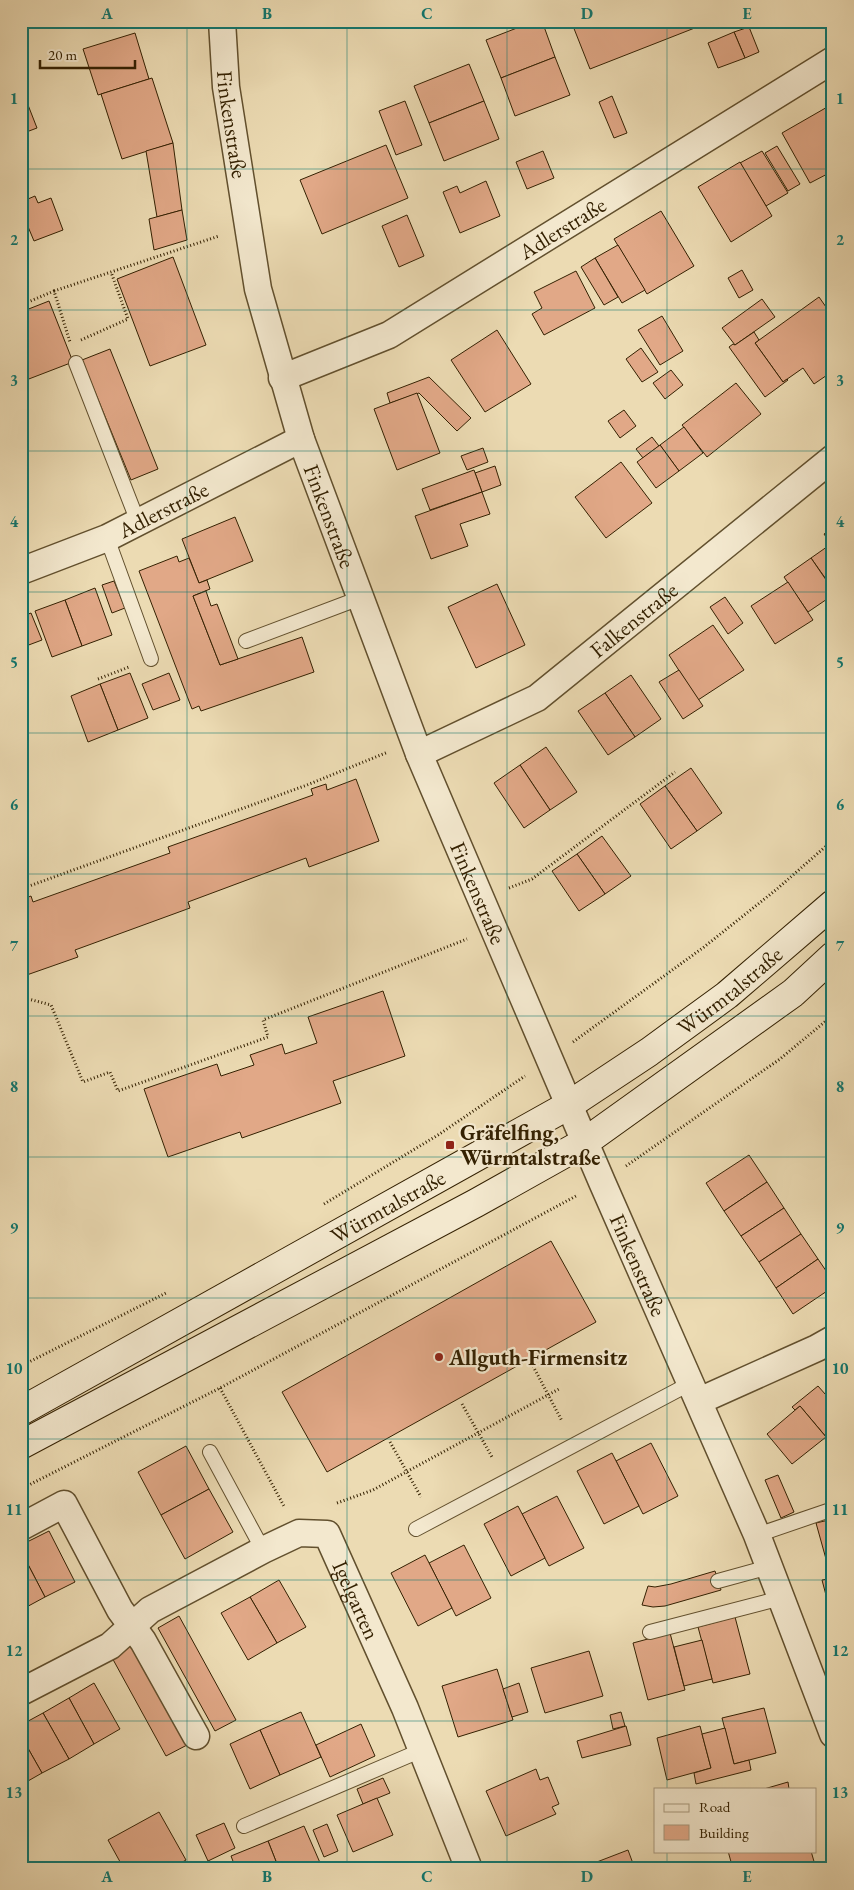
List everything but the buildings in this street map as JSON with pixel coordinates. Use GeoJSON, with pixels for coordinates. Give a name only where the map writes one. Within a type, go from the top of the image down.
{"type":"FeatureCollection","features":[{"type":"Feature","properties":{"kind":"main road","name":"Würmtalstraße"},"geometry":{"type":"LineString","coordinates":[[21,1412],[569,1105],[649,1052],[727,995],[833,904]]}},
{"type":"Feature","properties":{"kind":"main road","name":"Würmtalstraße"},"geometry":{"type":"LineString","coordinates":[[21,1445],[476,1203],[584,1142],[793,993],[833,956]]}},
{"type":"Feature","properties":{"kind":"street","name":"Finkenstraße"},"geometry":{"type":"LineString","coordinates":[[222,21],[226,87],[258,289],[301,439],[416,748],[584,1142],[757,1535],[833,1734]]}},
{"type":"Feature","properties":{"kind":"street","name":"Adlerstraße"},"geometry":{"type":"LineString","coordinates":[[282,378],[389,335],[833,60]]}},
{"type":"Feature","properties":{"kind":"street","name":"Adlerstraße"},"geometry":{"type":"LineString","coordinates":[[21,571],[107,538],[301,439]]}},
{"type":"Feature","properties":{"kind":"street","name":"Falkenstraße"},"geometry":{"type":"LineString","coordinates":[[416,748],[537,698],[833,458]]}},
{"type":"Feature","properties":{"kind":"street"},"geometry":{"type":"LineString","coordinates":[[695,1392],[817,1348],[833,1339]]}},
{"type":"Feature","properties":{"kind":"street"},"geometry":{"type":"LineString","coordinates":[[21,1527],[64,1504],[120,1610],[133,1626],[196,1736]]}},
{"type":"Feature","properties":{"kind":"street","name":"Igelgarten"},"geometry":{"type":"LineString","coordinates":[[21,1692],[110,1646],[150,1610],[263,1550],[299,1533],[327,1534],[422,1750],[469,1869]]}},
{"type":"Feature","properties":{"kind":"lane"},"geometry":{"type":"LineString","coordinates":[[76,363],[138,522]]}},
{"type":"Feature","properties":{"kind":"lane"},"geometry":{"type":"LineString","coordinates":[[107,538],[151,659]]}},
{"type":"Feature","properties":{"kind":"lane"},"geometry":{"type":"LineString","coordinates":[[246,642],[360,598]]}},
{"type":"Feature","properties":{"kind":"lane"},"geometry":{"type":"LineString","coordinates":[[416,1529],[695,1392]]}},
{"type":"Feature","properties":{"kind":"lane"},"geometry":{"type":"LineString","coordinates":[[210,1452],[263,1550]]}},
{"type":"Feature","properties":{"kind":"lane"},"geometry":{"type":"LineString","coordinates":[[757,1535],[833,1509]]}},
{"type":"Feature","properties":{"kind":"lane"},"geometry":{"type":"LineString","coordinates":[[718,1580],[769,1567]]}},
{"type":"Feature","properties":{"kind":"lane"},"geometry":{"type":"LineString","coordinates":[[650,1632],[781,1598]]}},
{"type":"Feature","properties":{"kind":"lane"},"geometry":{"type":"LineString","coordinates":[[244,1826],[422,1750]]}},
{"type":"Feature","properties":{"kind":"path"},"geometry":{"type":"LineString","coordinates":[[21,305],[54,291],[248,227]]}},
{"type":"Feature","properties":{"kind":"path"},"geometry":{"type":"LineString","coordinates":[[71,344],[128,319],[111,272]]}},
{"type":"Feature","properties":{"kind":"path"},"geometry":{"type":"LineString","coordinates":[[54,291],[76,363]]}},
{"type":"Feature","properties":{"kind":"path"},"geometry":{"type":"LineString","coordinates":[[98,679],[151,659]]}},
{"type":"Feature","properties":{"kind":"path"},"geometry":{"type":"LineString","coordinates":[[21,889],[307,785],[416,748]]}},
{"type":"Feature","properties":{"kind":"path"},"geometry":{"type":"LineString","coordinates":[[480,900],[532,879],[675,772]]}},
{"type":"Feature","properties":{"kind":"path"},"geometry":{"type":"LineString","coordinates":[[317,1208],[438,1135],[550,1059],[704,947],[777,889],[833,840]]}},
{"type":"Feature","properties":{"kind":"path"},"geometry":{"type":"LineString","coordinates":[[21,997],[51,1005],[83,1082],[110,1072],[118,1091],[268,1037],[263,1020],[494,928]]}},
{"type":"Feature","properties":{"kind":"path"},"geometry":{"type":"LineString","coordinates":[[21,1489],[220,1388],[602,1182],[780,1059],[833,1015]]}},
{"type":"Feature","properties":{"kind":"path"},"geometry":{"type":"LineString","coordinates":[[21,1366],[168,1292]]}},
{"type":"Feature","properties":{"kind":"path"},"geometry":{"type":"LineString","coordinates":[[533,1366],[562,1420]]}},
{"type":"Feature","properties":{"kind":"path"},"geometry":{"type":"LineString","coordinates":[[220,1388],[299,1533]]}},
{"type":"Feature","properties":{"kind":"path"},"geometry":{"type":"LineString","coordinates":[[337,1503],[374,1490],[558,1389]]}},
{"type":"Feature","properties":{"kind":"path"},"geometry":{"type":"LineString","coordinates":[[462,1404],[492,1457]]}},
{"type":"Feature","properties":{"kind":"path"},"geometry":{"type":"LineString","coordinates":[[390,1442],[421,1497]]}},
{"type":"Feature","properties":{"kind":"place","name":"Gräfelfing, Würmtalstraße"},"geometry":{"type":"Point","coordinates":[450,1145]}},
{"type":"Feature","properties":{"kind":"place","name":"Allguth-Firmensitz"},"geometry":{"type":"Point","coordinates":[439,1357]}}]}
